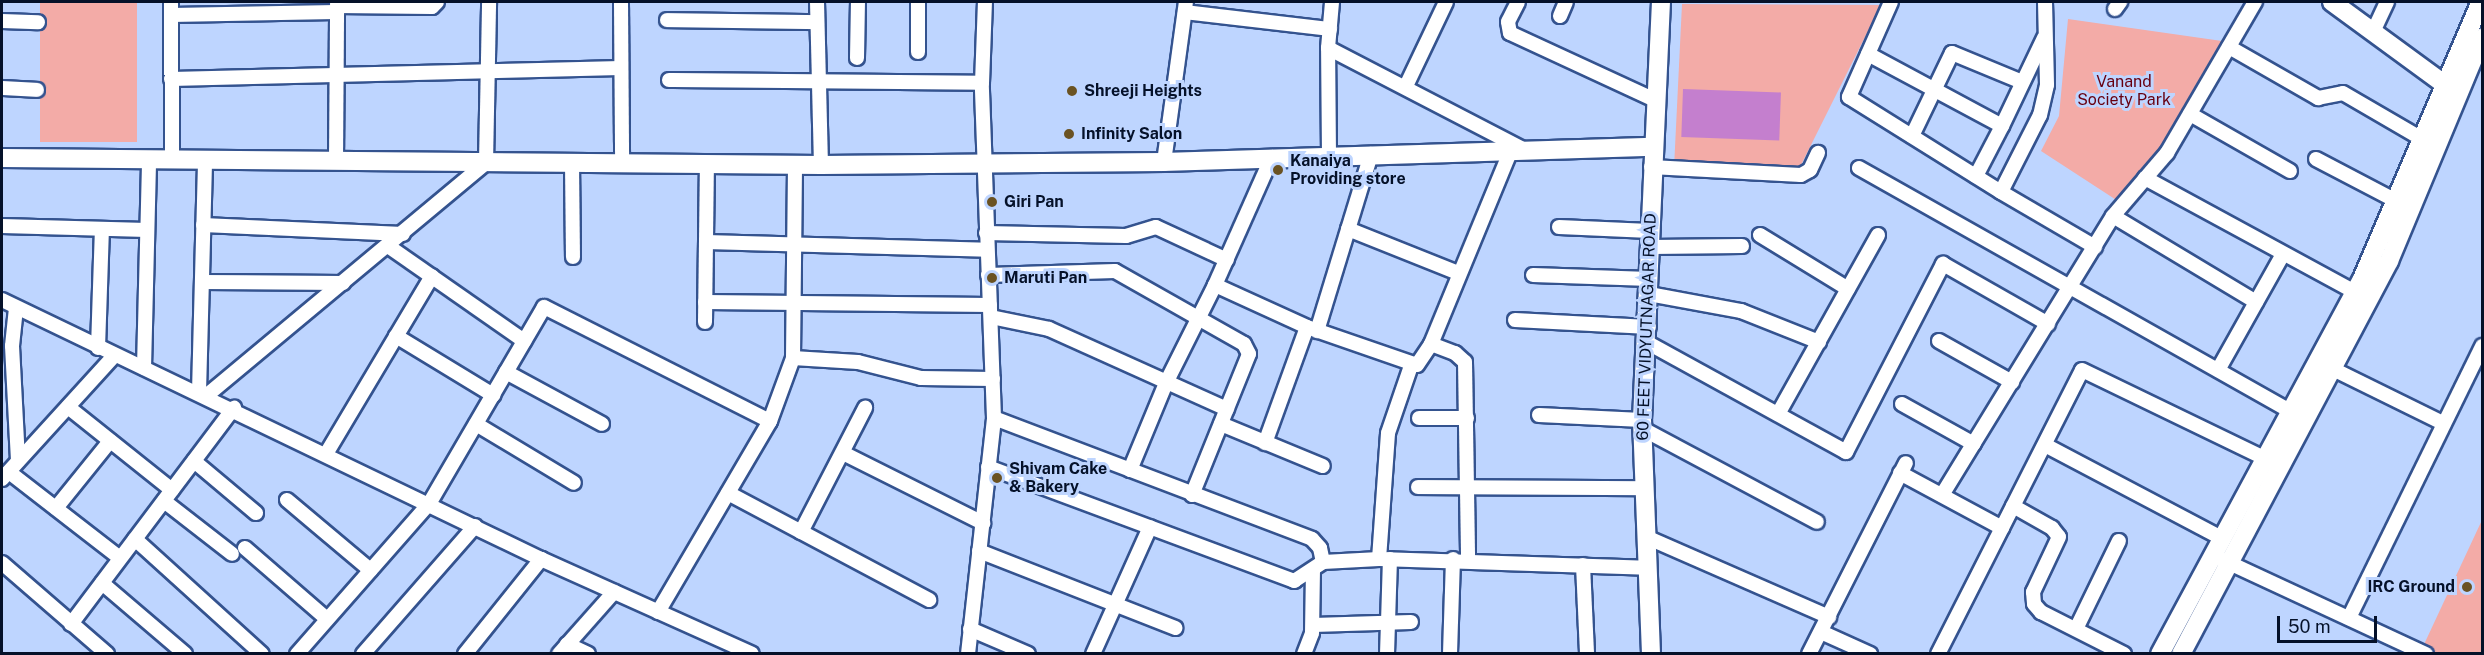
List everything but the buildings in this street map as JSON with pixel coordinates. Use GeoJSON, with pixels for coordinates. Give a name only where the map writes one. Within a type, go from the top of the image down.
{"type":"FeatureCollection","features":[{"type":"Feature","properties":{"kind":"street"},"geometry":{"type":"LineString","coordinates":[[172,159],[171,8],[432,7],[437,2]]}},
{"type":"Feature","properties":{"kind":"street"},"geometry":{"type":"LineString","coordinates":[[202,394],[343,283],[486,163],[489,2]]}},
{"type":"Feature","properties":{"kind":"street"},"geometry":{"type":"LineString","coordinates":[[621,2],[622,162]]}},
{"type":"Feature","properties":{"kind":"street"},"geometry":{"type":"LineString","coordinates":[[817,2],[821,165]]}},
{"type":"Feature","properties":{"kind":"street"},"geometry":{"type":"LineString","coordinates":[[857,58],[858,2]]}},
{"type":"Feature","properties":{"kind":"street"},"geometry":{"type":"LineString","coordinates":[[918,2],[918,52]]}},
{"type":"Feature","properties":{"kind":"street"},"geometry":{"type":"LineString","coordinates":[[968,654],[994,418],[982,83],[985,2]]}},
{"type":"Feature","properties":{"kind":"street"},"geometry":{"type":"LineString","coordinates":[[1329,155],[1328,48],[1332,2]]}},
{"type":"Feature","properties":{"kind":"street"},"geometry":{"type":"LineString","coordinates":[[1406,86],[1446,2]]}},
{"type":"Feature","properties":{"kind":"street"},"geometry":{"type":"LineString","coordinates":[[1518,2],[1508,22],[1510,33],[1655,100]]}},
{"type":"Feature","properties":{"kind":"street"},"geometry":{"type":"LineString","coordinates":[[1560,16],[1566,2]]}},
{"type":"Feature","properties":{"kind":"street","name":"60 FEET VIDYUTNAGAR ROAD"},"geometry":{"type":"LineString","coordinates":[[1651,654],[1643,424],[1649,335],[1651,167],[1661,2]]}},
{"type":"Feature","properties":{"kind":"street"},"geometry":{"type":"LineString","coordinates":[[1890,2],[1850,97],[2001,192],[2095,247]]}},
{"type":"Feature","properties":{"kind":"street"},"geometry":{"type":"LineString","coordinates":[[2001,192],[2040,115],[2047,85],[2045,2]]}},
{"type":"Feature","properties":{"kind":"street"},"geometry":{"type":"LineString","coordinates":[[1942,495],[2113,216],[2168,153],[2255,2]]}},
{"type":"Feature","properties":{"kind":"street"},"geometry":{"type":"LineString","coordinates":[[2332,2],[2452,90]]}},
{"type":"Feature","properties":{"kind":"street"},"geometry":{"type":"LineString","coordinates":[[2373,32],[2387,2]]}},
{"type":"Feature","properties":{"kind":"street"},"geometry":{"type":"LineString","coordinates":[[2160,654],[2179,619],[2222,559],[2362,297],[2404,205],[2452,90],[2481,2]]}},
{"type":"Feature","properties":{"kind":"street"},"geometry":{"type":"LineString","coordinates":[[336,162],[337,7]]}},
{"type":"Feature","properties":{"kind":"street"},"geometry":{"type":"LineString","coordinates":[[1164,162],[1186,7],[1330,29]]}},
{"type":"Feature","properties":{"kind":"street"},"geometry":{"type":"LineString","coordinates":[[667,20],[817,22]]}},
{"type":"Feature","properties":{"kind":"street"},"geometry":{"type":"LineString","coordinates":[[2,21],[38,22]]}},
{"type":"Feature","properties":{"kind":"street"},"geometry":{"type":"LineString","coordinates":[[1976,176],[2046,35]]}},
{"type":"Feature","properties":{"kind":"street"},"geometry":{"type":"LineString","coordinates":[[2404,205],[2422,139],[2482,38]]}},
{"type":"Feature","properties":{"kind":"street"},"geometry":{"type":"LineString","coordinates":[[2229,47],[2318,98],[2343,93],[2422,139]]}},
{"type":"Feature","properties":{"kind":"street"},"geometry":{"type":"LineString","coordinates":[[1328,48],[1406,86],[1517,150]]}},
{"type":"Feature","properties":{"kind":"street"},"geometry":{"type":"LineString","coordinates":[[1912,136],[1952,53],[2022,82]]}},
{"type":"Feature","properties":{"kind":"street"},"geometry":{"type":"LineString","coordinates":[[1868,54],[2002,126]]}},
{"type":"Feature","properties":{"kind":"street"},"geometry":{"type":"LineString","coordinates":[[171,79],[621,68]]}},
{"type":"Feature","properties":{"kind":"street"},"geometry":{"type":"LineString","coordinates":[[669,80],[982,83]]}},
{"type":"Feature","properties":{"kind":"street"},"geometry":{"type":"LineString","coordinates":[[2,88],[37,90]]}},
{"type":"Feature","properties":{"kind":"street"},"geometry":{"type":"LineString","coordinates":[[2190,114],[2290,171]]}},
{"type":"Feature","properties":{"kind":"street"},"geometry":{"type":"LineString","coordinates":[[2,158],[821,165],[1164,162],[1371,153],[1652,147]]}},
{"type":"Feature","properties":{"kind":"street"},"geometry":{"type":"LineString","coordinates":[[1387,654],[1389,623],[1385,559],[1388,434],[1411,366],[1421,360],[1431,344],[1458,273],[1517,150]]}},
{"type":"Feature","properties":{"kind":"street"},"geometry":{"type":"LineString","coordinates":[[1265,443],[1312,329],[1348,229],[1371,153]]}},
{"type":"Feature","properties":{"kind":"street"},"geometry":{"type":"LineString","coordinates":[[1651,167],[1801,175],[1810,170],[1818,153]]}},
{"type":"Feature","properties":{"kind":"street"},"geometry":{"type":"LineString","coordinates":[[1130,470],[1166,382],[1227,260],[1272,157]]}},
{"type":"Feature","properties":{"kind":"street"},"geometry":{"type":"LineString","coordinates":[[2316,159],[2404,205]]}},
{"type":"Feature","properties":{"kind":"street"},"geometry":{"type":"LineString","coordinates":[[144,368],[149,160]]}},
{"type":"Feature","properties":{"kind":"street"},"geometry":{"type":"LineString","coordinates":[[202,394],[205,160]]}},
{"type":"Feature","properties":{"kind":"street"},"geometry":{"type":"LineString","coordinates":[[572,163],[573,257]]}},
{"type":"Feature","properties":{"kind":"street"},"geometry":{"type":"LineString","coordinates":[[705,322],[707,164]]}},
{"type":"Feature","properties":{"kind":"street"},"geometry":{"type":"LineString","coordinates":[[658,612],[770,421],[793,358],[795,165]]}},
{"type":"Feature","properties":{"kind":"street"},"geometry":{"type":"LineString","coordinates":[[1859,168],[2299,416]]}},
{"type":"Feature","properties":{"kind":"street"},"geometry":{"type":"LineString","coordinates":[[2145,178],[2362,297]]}},
{"type":"Feature","properties":{"kind":"street"},"geometry":{"type":"LineString","coordinates":[[2113,216],[2256,302]]}},
{"type":"Feature","properties":{"kind":"street"},"geometry":{"type":"LineString","coordinates":[[203,225],[403,234]]}},
{"type":"Feature","properties":{"kind":"street"},"geometry":{"type":"LineString","coordinates":[[2,226],[147,230]]}},
{"type":"Feature","properties":{"kind":"street"},"geometry":{"type":"LineString","coordinates":[[986,233],[1126,236],[1156,227],[1227,260]]}},
{"type":"Feature","properties":{"kind":"street"},"geometry":{"type":"LineString","coordinates":[[1559,227],[1651,239],[1742,246]]}},
{"type":"Feature","properties":{"kind":"street"},"geometry":{"type":"LineString","coordinates":[[98,348],[102,229]]}},
{"type":"Feature","properties":{"kind":"street"},"geometry":{"type":"LineString","coordinates":[[1348,229],[1458,273]]}},
{"type":"Feature","properties":{"kind":"street"},"geometry":{"type":"LineString","coordinates":[[1760,235],[1848,289]]}},
{"type":"Feature","properties":{"kind":"street"},"geometry":{"type":"LineString","coordinates":[[1778,414],[1878,236]]}},
{"type":"Feature","properties":{"kind":"street"},"geometry":{"type":"LineString","coordinates":[[706,242],[987,250]]}},
{"type":"Feature","properties":{"kind":"street"},"geometry":{"type":"LineString","coordinates":[[388,246],[524,341]]}},
{"type":"Feature","properties":{"kind":"street"},"geometry":{"type":"LineString","coordinates":[[2218,369],[2283,254]]}},
{"type":"Feature","properties":{"kind":"street"},"geometry":{"type":"LineString","coordinates":[[1515,320],[1649,335],[1778,414],[1846,452],[1943,264],[2048,324]]}},
{"type":"Feature","properties":{"kind":"street"},"geometry":{"type":"LineString","coordinates":[[988,275],[1115,271],[1248,349],[1227,409],[1192,495]]}},
{"type":"Feature","properties":{"kind":"street"},"geometry":{"type":"LineString","coordinates":[[1533,275],[1649,287],[1742,311],[1818,342]]}},
{"type":"Feature","properties":{"kind":"street"},"geometry":{"type":"LineString","coordinates":[[326,454],[432,276]]}},
{"type":"Feature","properties":{"kind":"street"},"geometry":{"type":"LineString","coordinates":[[202,282],[343,283]]}},
{"type":"Feature","properties":{"kind":"street"},"geometry":{"type":"LineString","coordinates":[[1215,285],[1312,329],[1411,366]]}},
{"type":"Feature","properties":{"kind":"street"},"geometry":{"type":"LineString","coordinates":[[2,300],[114,356],[234,408],[541,559],[658,612],[735,651],[752,654]]}},
{"type":"Feature","properties":{"kind":"street"},"geometry":{"type":"LineString","coordinates":[[705,302],[991,311],[1049,329],[1227,409]]}},
{"type":"Feature","properties":{"kind":"street"},"geometry":{"type":"LineString","coordinates":[[297,654],[429,504],[544,307],[770,421]]}},
{"type":"Feature","properties":{"kind":"street"},"geometry":{"type":"LineString","coordinates":[[10,471],[12,346],[16,308]]}},
{"type":"Feature","properties":{"kind":"street"},"geometry":{"type":"LineString","coordinates":[[396,336],[493,395]]}},
{"type":"Feature","properties":{"kind":"street"},"geometry":{"type":"LineString","coordinates":[[1939,341],[2012,382]]}},
{"type":"Feature","properties":{"kind":"street"},"geometry":{"type":"LineString","coordinates":[[1431,344],[1455,353],[1465,362],[1468,560]]}},
{"type":"Feature","properties":{"kind":"street"},"geometry":{"type":"LineString","coordinates":[[2349,618],[2482,346]]}},
{"type":"Feature","properties":{"kind":"street"},"geometry":{"type":"LineString","coordinates":[[10,471],[114,356]]}},
{"type":"Feature","properties":{"kind":"street"},"geometry":{"type":"LineString","coordinates":[[793,358],[858,362],[921,378],[993,379]]}},
{"type":"Feature","properties":{"kind":"street"},"geometry":{"type":"LineString","coordinates":[[2326,365],[2443,423]]}},
{"type":"Feature","properties":{"kind":"street"},"geometry":{"type":"LineString","coordinates":[[1938,654],[2082,370],[2266,459]]}},
{"type":"Feature","properties":{"kind":"street"},"geometry":{"type":"LineString","coordinates":[[506,372],[602,424]]}},
{"type":"Feature","properties":{"kind":"street"},"geometry":{"type":"LineString","coordinates":[[1902,404],[1974,444]]}},
{"type":"Feature","properties":{"kind":"street"},"geometry":{"type":"LineString","coordinates":[[68,407],[110,441],[168,496],[327,619]]}},
{"type":"Feature","properties":{"kind":"street"},"geometry":{"type":"LineString","coordinates":[[71,624],[234,408]]}},
{"type":"Feature","properties":{"kind":"street"},"geometry":{"type":"LineString","coordinates":[[801,532],[865,408]]}},
{"type":"Feature","properties":{"kind":"street"},"geometry":{"type":"LineString","coordinates":[[1539,416],[1643,424],[1817,522]]}},
{"type":"Feature","properties":{"kind":"street"},"geometry":{"type":"LineString","coordinates":[[2181,654],[2196,627],[2222,559],[2223,539],[2266,459],[2299,416]]}},
{"type":"Feature","properties":{"kind":"street"},"geometry":{"type":"LineString","coordinates":[[994,418],[1312,539],[1320,548],[1313,625],[1304,654]]}},
{"type":"Feature","properties":{"kind":"street"},"geometry":{"type":"LineString","coordinates":[[1419,418],[1467,418]]}},
{"type":"Feature","properties":{"kind":"street"},"geometry":{"type":"LineString","coordinates":[[476,424],[574,483]]}},
{"type":"Feature","properties":{"kind":"street"},"geometry":{"type":"LineString","coordinates":[[1221,424],[1323,466]]}},
{"type":"Feature","properties":{"kind":"street"},"geometry":{"type":"LineString","coordinates":[[56,508],[110,441]]}},
{"type":"Feature","properties":{"kind":"street"},"geometry":{"type":"LineString","coordinates":[[2045,445],[2223,539]]}},
{"type":"Feature","properties":{"kind":"street"},"geometry":{"type":"LineString","coordinates":[[843,453],[983,523]]}},
{"type":"Feature","properties":{"kind":"street"},"geometry":{"type":"LineString","coordinates":[[194,461],[256,513]]}},
{"type":"Feature","properties":{"kind":"street"},"geometry":{"type":"LineString","coordinates":[[988,467],[1289,580],[1299,580],[1318,566],[1385,559],[1453,559],[1647,568]]}},
{"type":"Feature","properties":{"kind":"street"},"geometry":{"type":"LineString","coordinates":[[1809,654],[1903,468],[1942,495],[2002,528]]}},
{"type":"Feature","properties":{"kind":"street"},"geometry":{"type":"LineString","coordinates":[[10,471],[120,558]]}},
{"type":"Feature","properties":{"kind":"street"},"geometry":{"type":"LineString","coordinates":[[1418,487],[1644,488]]}},
{"type":"Feature","properties":{"kind":"street"},"geometry":{"type":"LineString","coordinates":[[728,493],[929,600]]}},
{"type":"Feature","properties":{"kind":"street"},"geometry":{"type":"LineString","coordinates":[[287,500],[370,570]]}},
{"type":"Feature","properties":{"kind":"street"},"geometry":{"type":"LineString","coordinates":[[2013,506],[2056,531],[2058,545],[2033,592],[2034,604],[2041,612],[2124,654]]}},
{"type":"Feature","properties":{"kind":"street"},"geometry":{"type":"LineString","coordinates":[[363,654],[475,526]]}},
{"type":"Feature","properties":{"kind":"street"},"geometry":{"type":"LineString","coordinates":[[1093,654],[1150,527]]}},
{"type":"Feature","properties":{"kind":"street"},"geometry":{"type":"LineString","coordinates":[[1646,537],[1829,617]]}},
{"type":"Feature","properties":{"kind":"street"},"geometry":{"type":"LineString","coordinates":[[135,539],[262,654]]}},
{"type":"Feature","properties":{"kind":"street"},"geometry":{"type":"LineString","coordinates":[[2076,629],[2119,542]]}},
{"type":"Feature","properties":{"kind":"street"},"geometry":{"type":"LineString","coordinates":[[979,551],[1175,628]]}},
{"type":"Feature","properties":{"kind":"street"},"geometry":{"type":"LineString","coordinates":[[465,654],[541,559]]}},
{"type":"Feature","properties":{"kind":"street"},"geometry":{"type":"LineString","coordinates":[[1450,654],[1453,559]]}},
{"type":"Feature","properties":{"kind":"street"},"geometry":{"type":"LineString","coordinates":[[2222,559],[2426,654]]}},
{"type":"Feature","properties":{"kind":"street"},"geometry":{"type":"LineString","coordinates":[[2,563],[101,652]]}},
{"type":"Feature","properties":{"kind":"street"},"geometry":{"type":"LineString","coordinates":[[1583,565],[1587,654]]}},
{"type":"Feature","properties":{"kind":"street"},"geometry":{"type":"LineString","coordinates":[[102,583],[185,654]]}},
{"type":"Feature","properties":{"kind":"street"},"geometry":{"type":"LineString","coordinates":[[563,649],[614,592]]}},
{"type":"Feature","properties":{"kind":"street"},"geometry":{"type":"LineString","coordinates":[[2179,619],[2196,627]]}},
{"type":"Feature","properties":{"kind":"street"},"geometry":{"type":"LineString","coordinates":[[1313,625],[1412,622]]}},
{"type":"Feature","properties":{"kind":"street"},"geometry":{"type":"LineString","coordinates":[[970,629],[1028,654]]}},
{"type":"Feature","properties":{"kind":"street"},"geometry":{"type":"LineString","coordinates":[[1821,632],[1870,654]]}},
{"type":"Feature","properties":{"kind":"street"},"geometry":{"type":"LineString","coordinates":[[563,649],[588,654]]}},
{"type":"Feature","properties":{"kind":"green space"},"geometry":{"type":"Polygon","coordinates":[[[40,2],[137,2],[137,142],[40,142],[40,2]]]}},
{"type":"Feature","properties":{"kind":"green space"},"geometry":{"type":"Polygon","coordinates":[[[1682,4],[1881,5],[1798,171],[1674,168],[1682,4]]]}},
{"type":"Feature","properties":{"kind":"green space","name":"Vanand Society Park"},"geometry":{"type":"Polygon","coordinates":[[[2068,19],[2229,42],[2124,205],[2041,151],[2059,116],[2068,19]]]}},
{"type":"Feature","properties":{"kind":"green space","name":"IRC Ground"},"geometry":{"type":"Polygon","coordinates":[[[2482,520],[2482,653],[2420,653],[2482,520]]]}},
{"type":"Feature","properties":{"kind":"shaded area"},"geometry":{"type":"Polygon","coordinates":[[[1683,89],[1781,92],[1779,140],[1681,137],[1683,89]]]}},
{"type":"Feature","properties":{"kind":"place","name":"Shreeji Heights"},"geometry":{"type":"Point","coordinates":[1072,91]}},
{"type":"Feature","properties":{"kind":"place","name":"Infinity Salon"},"geometry":{"type":"Point","coordinates":[1069,134]}},
{"type":"Feature","properties":{"kind":"place","name":"Kanaiya Providing store"},"geometry":{"type":"Point","coordinates":[1278,170]}},
{"type":"Feature","properties":{"kind":"place","name":"Giri Pan"},"geometry":{"type":"Point","coordinates":[992,202]}},
{"type":"Feature","properties":{"kind":"place","name":"Maruti Pan"},"geometry":{"type":"Point","coordinates":[992,278]}},
{"type":"Feature","properties":{"kind":"place","name":"Shivam Cake & Bakery"},"geometry":{"type":"Point","coordinates":[997,478]}},
{"type":"Feature","properties":{"kind":"place","name":"IRC Ground"},"geometry":{"type":"Point","coordinates":[2467,587]}}]}
